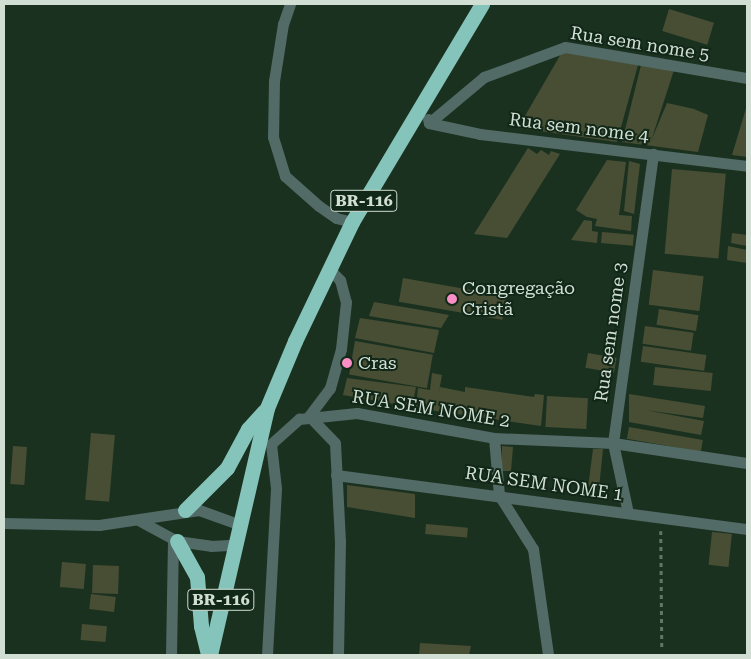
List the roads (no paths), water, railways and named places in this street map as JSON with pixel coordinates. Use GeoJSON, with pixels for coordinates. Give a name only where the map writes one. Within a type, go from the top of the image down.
{"type":"FeatureCollection","features":[{"type":"Feature","properties":{"kind":"highway","name":"BR-116"},"geometry":{"type":"LineString","coordinates":[[209,655],[233,545],[267,408],[352,222],[482,4]]}},
{"type":"Feature","properties":{"kind":"highway"},"geometry":{"type":"LineString","coordinates":[[185,510],[227,468],[248,429],[267,408]]}},
{"type":"Feature","properties":{"kind":"highway"},"geometry":{"type":"LineString","coordinates":[[175,541],[197,577],[200,626],[209,655]]}},
{"type":"Feature","properties":{"kind":"street"},"geometry":{"type":"LineString","coordinates":[[290,4],[283,24],[274,81],[273,137],[285,176],[319,206],[336,218],[352,222]]}},
{"type":"Feature","properties":{"kind":"street","name":"Rua sem nome 5"},"geometry":{"type":"LineString","coordinates":[[429,123],[484,77],[566,47],[747,78]]}},
{"type":"Feature","properties":{"kind":"street"},"geometry":{"type":"LineString","coordinates":[[424,103],[429,123]]}},
{"type":"Feature","properties":{"kind":"street","name":"Rua sem nome 4"},"geometry":{"type":"LineString","coordinates":[[429,123],[480,134],[747,166]]}},
{"type":"Feature","properties":{"kind":"street","name":"Rua sem nome 3"},"geometry":{"type":"LineString","coordinates":[[628,513],[613,443],[653,154]]}},
{"type":"Feature","properties":{"kind":"street"},"geometry":{"type":"LineString","coordinates":[[329,269],[340,280],[346,302],[341,349],[330,388],[309,416],[335,443],[340,541],[338,655]]}},
{"type":"Feature","properties":{"kind":"street"},"geometry":{"type":"LineString","coordinates":[[267,408],[276,488],[267,655]]}},
{"type":"Feature","properties":{"kind":"street","name":"RUA SEM NOME 2"},"geometry":{"type":"LineString","coordinates":[[271,444],[299,419],[309,416],[357,412],[494,438],[613,443],[747,463]]}},
{"type":"Feature","properties":{"kind":"street"},"geometry":{"type":"LineString","coordinates":[[494,438],[499,495],[533,549],[548,655]]}},
{"type":"Feature","properties":{"kind":"street","name":"RUA SEM NOME 1"},"geometry":{"type":"LineString","coordinates":[[336,475],[747,529]]}},
{"type":"Feature","properties":{"kind":"street"},"geometry":{"type":"LineString","coordinates":[[4,523],[99,525],[140,521],[185,510],[213,513],[238,524]]}},
{"type":"Feature","properties":{"kind":"street"},"geometry":{"type":"LineString","coordinates":[[140,521],[175,541],[211,546],[233,545]]}},
{"type":"Feature","properties":{"kind":"street"},"geometry":{"type":"LineString","coordinates":[[171,655],[175,541]]}},
{"type":"Feature","properties":{"kind":"place","name":"Congregação Cristã"},"geometry":{"type":"Point","coordinates":[452,299]}},
{"type":"Feature","properties":{"kind":"place","name":"Cras"},"geometry":{"type":"Point","coordinates":[347,363]}}]}
